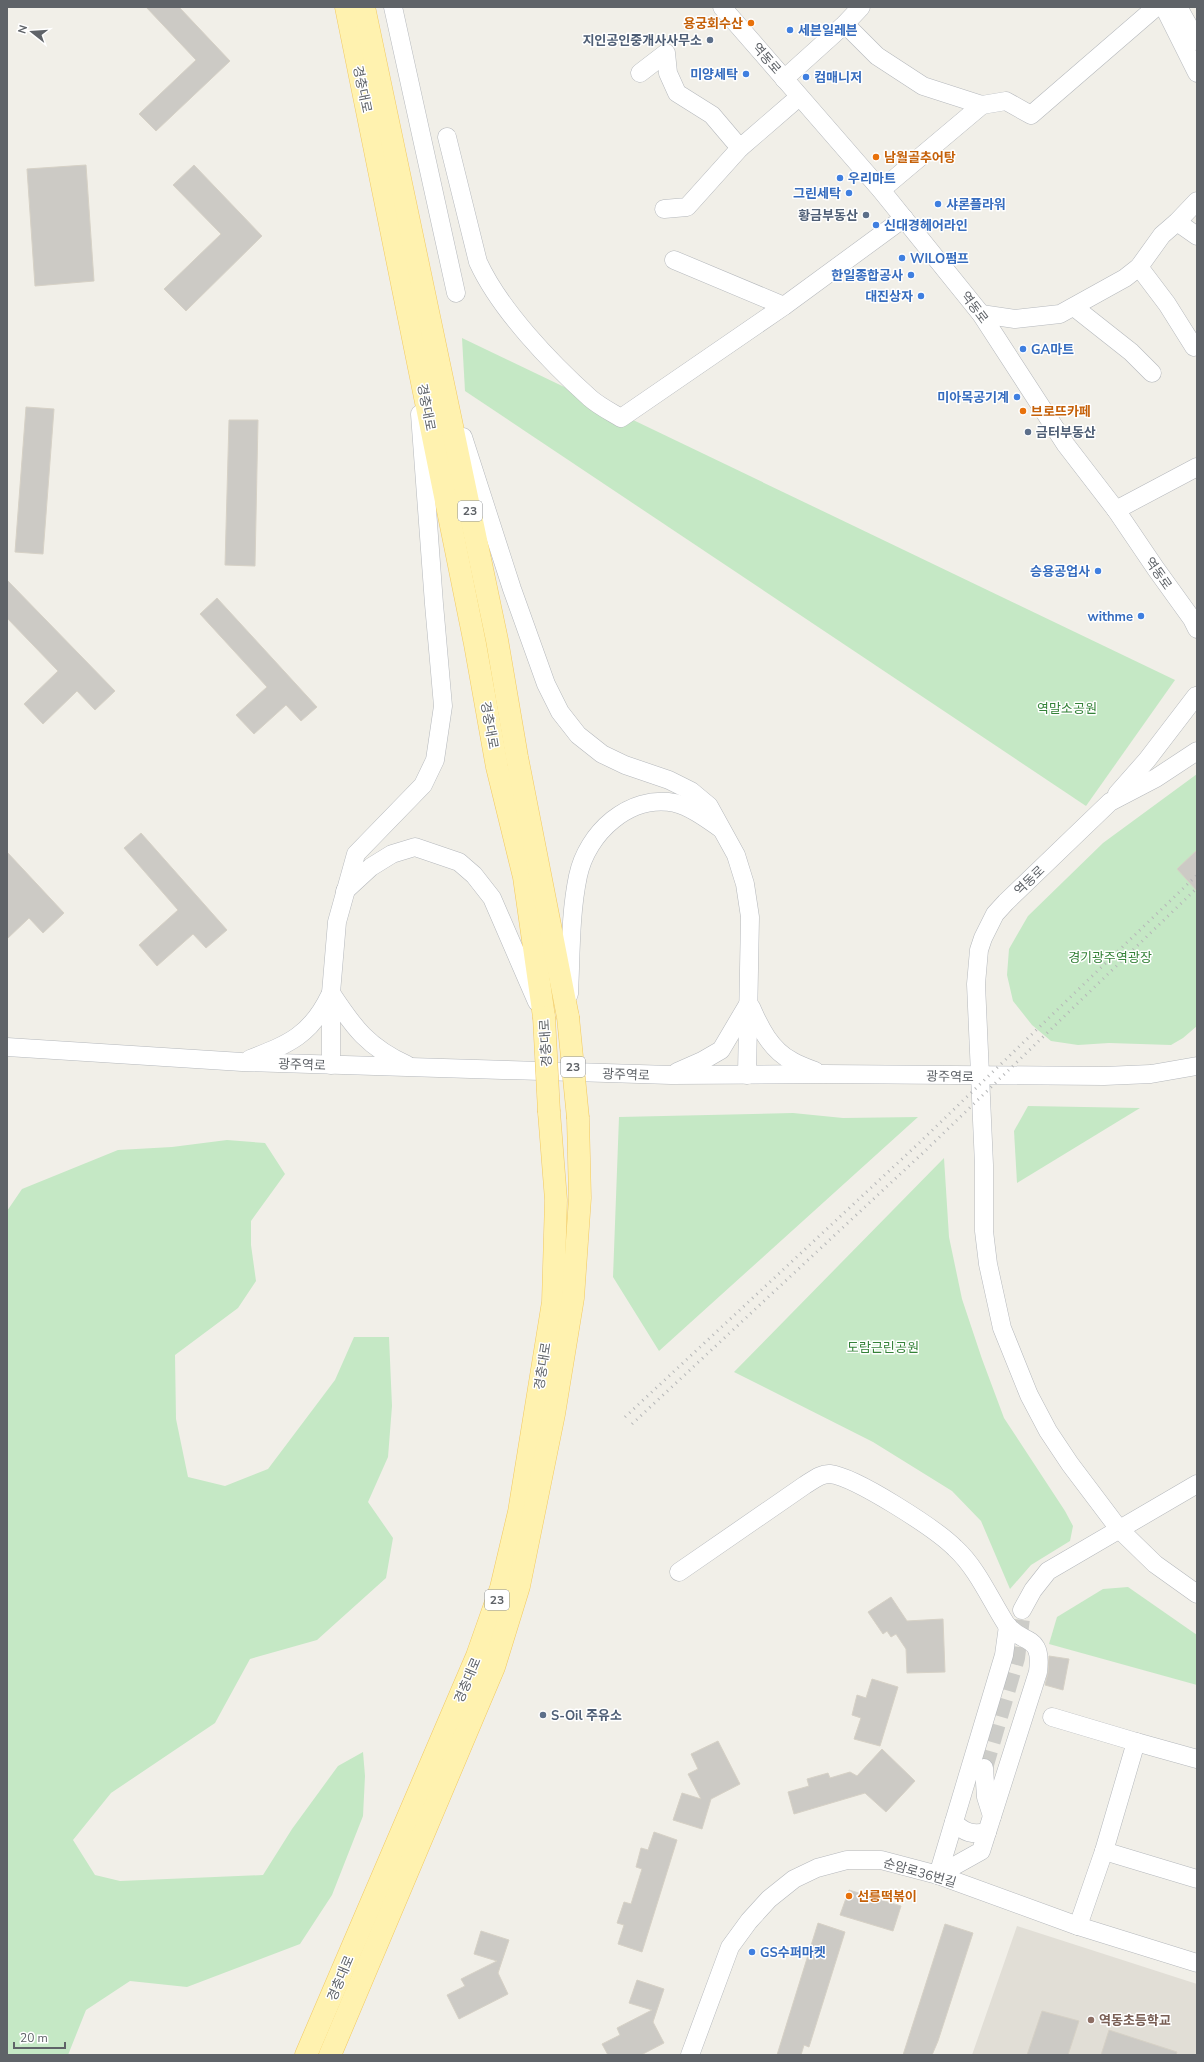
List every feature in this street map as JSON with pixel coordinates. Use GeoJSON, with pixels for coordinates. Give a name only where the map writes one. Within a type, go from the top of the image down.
{"type":"FeatureCollection","features":[{"type":"Feature","properties":{"kind":"main road","name":"경충대로"},"geometry":{"type":"LineString","coordinates":[[330,2055],[494,1667],[519,1586],[554,1414],[573,1298],[580,1198],[578,1118],[568,1017],[517,757],[497,640],[426,354],[346,7]]}},
{"type":"Feature","properties":{"kind":"main road","name":"경충대로"},"geometry":{"type":"LineString","coordinates":[[306,2055],[477,1656],[501,1588],[519,1512],[531,1449],[540,1374],[553,1302],[556,1200],[548,1112],[544,1018],[524,877],[497,767],[426,354],[364,7]]}},
{"type":"Feature","properties":{"kind":"street"},"geometry":{"type":"LineString","coordinates":[[393,7],[456,293]]}},
{"type":"Feature","properties":{"kind":"street","name":"역동로"},"geometry":{"type":"LineString","coordinates":[[722,7],[881,190],[981,314],[1066,445],[1116,510],[1156,570],[1192,619],[1197,629]]}},
{"type":"Feature","properties":{"kind":"street"},"geometry":{"type":"LineString","coordinates":[[784,79],[845,24],[861,7]]}},
{"type":"Feature","properties":{"kind":"street"},"geometry":{"type":"LineString","coordinates":[[845,24],[877,56],[923,86],[982,105],[1006,101],[1031,115],[1156,7]]}},
{"type":"Feature","properties":{"kind":"street"},"geometry":{"type":"LineString","coordinates":[[1164,7],[1197,73]]}},
{"type":"Feature","properties":{"kind":"street"},"geometry":{"type":"LineString","coordinates":[[1178,7],[1197,41]]}},
{"type":"Feature","properties":{"kind":"street"},"geometry":{"type":"LineString","coordinates":[[640,73],[666,53],[668,72],[677,93],[712,116],[740,148]]}},
{"type":"Feature","properties":{"kind":"street"},"geometry":{"type":"LineString","coordinates":[[664,209],[687,207],[740,148],[799,97]]}},
{"type":"Feature","properties":{"kind":"street"},"geometry":{"type":"LineString","coordinates":[[881,190],[982,105]]}},
{"type":"Feature","properties":{"kind":"street"},"geometry":{"type":"LineString","coordinates":[[447,137],[478,262],[496,296],[542,351],[591,399],[621,418],[784,306],[904,218]]}},
{"type":"Feature","properties":{"kind":"street"},"geometry":{"type":"LineString","coordinates":[[981,314],[1015,319],[1060,314],[1074,307],[1125,278],[1139,267],[1162,235],[1178,222],[1197,201]]}},
{"type":"Feature","properties":{"kind":"street"},"geometry":{"type":"LineString","coordinates":[[1178,222],[1197,236]]}},
{"type":"Feature","properties":{"kind":"street"},"geometry":{"type":"LineString","coordinates":[[674,260],[784,306]]}},
{"type":"Feature","properties":{"kind":"street"},"geometry":{"type":"LineString","coordinates":[[1139,267],[1167,304],[1194,347]]}},
{"type":"Feature","properties":{"kind":"street"},"geometry":{"type":"LineString","coordinates":[[1074,307],[1131,352],[1152,373]]}},
{"type":"Feature","properties":{"kind":"street"},"geometry":{"type":"LineString","coordinates":[[426,354],[546,684],[560,712],[578,735],[602,754],[625,765],[669,780],[691,791],[709,806],[736,855],[745,884],[750,917],[747,1075]]}},
{"type":"Feature","properties":{"kind":"street"},"geometry":{"type":"LineString","coordinates":[[331,1065],[331,993],[337,922],[356,854],[423,785],[434,760],[443,706],[434,604],[426,354]]}},
{"type":"Feature","properties":{"kind":"street"},"geometry":{"type":"LineString","coordinates":[[1116,510],[1197,468]]}},
{"type":"Feature","properties":{"kind":"street"},"geometry":{"type":"LineString","coordinates":[[1110,802],[1147,760],[1197,692]]}},
{"type":"Feature","properties":{"kind":"street","name":"역동로"},"geometry":{"type":"LineString","coordinates":[[1197,751],[1156,778],[1110,802],[1006,902],[987,926],[979,950],[976,984],[984,1165],[984,1231],[988,1264],[1002,1328],[1029,1395],[1048,1431],[1070,1464],[1119,1529],[1155,1564],[1197,1594]]}},
{"type":"Feature","properties":{"kind":"street"},"geometry":{"type":"LineString","coordinates":[[568,1017],[572,913],[578,875],[588,849],[602,829],[622,812],[646,802],[675,804],[699,814],[720,828]]}},
{"type":"Feature","properties":{"kind":"street"},"geometry":{"type":"LineString","coordinates":[[345,891],[371,867],[392,854],[415,847],[459,862],[474,875],[492,898],[544,1018]]}},
{"type":"Feature","properties":{"kind":"street"},"geometry":{"type":"LineString","coordinates":[[242,1062],[287,1045],[305,1031],[322,1013],[331,993]]}},
{"type":"Feature","properties":{"kind":"street"},"geometry":{"type":"LineString","coordinates":[[331,993],[351,1024],[369,1042],[388,1056],[415,1068]]}},
{"type":"Feature","properties":{"kind":"street"},"geometry":{"type":"LineString","coordinates":[[749,1003],[764,1036],[777,1049],[791,1061],[823,1074]]}},
{"type":"Feature","properties":{"kind":"street"},"geometry":{"type":"LineString","coordinates":[[671,1075],[702,1061],[721,1050],[749,1003]]}},
{"type":"Feature","properties":{"kind":"street","name":"광주역로"},"geometry":{"type":"LineString","coordinates":[[7,1047],[242,1062],[671,1075],[823,1074],[1126,1076],[1197,1066]]}},
{"type":"Feature","properties":{"kind":"street"},"geometry":{"type":"LineString","coordinates":[[679,1572],[805,1485],[818,1477],[829,1474],[861,1487],[911,1515],[956,1548],[1008,1626],[1030,1640],[1040,1657],[1038,1672],[981,1851],[938,1875]]}},
{"type":"Feature","properties":{"kind":"street"},"geometry":{"type":"LineString","coordinates":[[1022,1610],[1033,1590],[1048,1570],[1197,1484]]}},
{"type":"Feature","properties":{"kind":"street"},"geometry":{"type":"LineString","coordinates":[[938,1875],[1004,1656],[1008,1626]]}},
{"type":"Feature","properties":{"kind":"street"},"geometry":{"type":"LineString","coordinates":[[1052,1717],[1197,1759]]}},
{"type":"Feature","properties":{"kind":"street"},"geometry":{"type":"LineString","coordinates":[[1078,1926],[1104,1851],[1136,1742]]}},
{"type":"Feature","properties":{"kind":"street"},"geometry":{"type":"LineString","coordinates":[[960,1801],[984,1768],[990,1824]]}},
{"type":"Feature","properties":{"kind":"street"},"geometry":{"type":"LineString","coordinates":[[954,1822],[967,1832],[976,1834],[990,1824]]}},
{"type":"Feature","properties":{"kind":"street"},"geometry":{"type":"LineString","coordinates":[[1104,1851],[1197,1879]]}},
{"type":"Feature","properties":{"kind":"street","name":"순암로36번길"},"geometry":{"type":"LineString","coordinates":[[690,2055],[730,1947],[769,1899],[794,1879],[817,1868],[847,1860],[881,1860],[938,1875],[1078,1926],[1197,1963]]}},
{"type":"Feature","properties":{"kind":"shaded area","name":"역동초등학교"},"geometry":{"type":"Polygon","coordinates":[[[1017,1926],[1197,1984],[1197,2055],[972,2055],[1017,1926]]]}},
{"type":"Feature","properties":{"kind":"green space","name":"역말소공원"},"geometry":{"type":"Polygon","coordinates":[[[462,338],[1175,680],[1086,806],[465,391],[462,338]]]}},
{"type":"Feature","properties":{"kind":"green space","name":"경기광주역광장"},"geometry":{"type":"Polygon","coordinates":[[[1197,774],[1197,1026],[1183,1038],[1171,1045],[1109,1043],[1078,1045],[1051,1041],[1032,1025],[1013,1001],[1007,975],[1009,949],[1028,916],[1103,843],[1197,774]]]}},
{"type":"Feature","properties":{"kind":"green space"},"geometry":{"type":"Polygon","coordinates":[[[1028,1106],[1140,1108],[1017,1183],[1014,1131],[1028,1106]]]}},
{"type":"Feature","properties":{"kind":"green space"},"geometry":{"type":"Polygon","coordinates":[[[793,1113],[843,1118],[918,1117],[659,1351],[613,1277],[619,1117],[793,1113]]]}},
{"type":"Feature","properties":{"kind":"green space"},"geometry":{"type":"Polygon","coordinates":[[[227,1140],[265,1143],[285,1174],[251,1221],[251,1245],[256,1281],[238,1308],[175,1355],[176,1419],[188,1477],[225,1486],[268,1469],[335,1380],[354,1337],[389,1337],[392,1406],[388,1457],[368,1502],[393,1538],[386,1578],[317,1640],[250,1659],[215,1723],[111,1793],[73,1840],[95,1875],[120,1881],[263,1875],[292,1829],[338,1766],[363,1752],[365,1776],[363,1816],[332,1895],[300,1944],[187,1987],[130,1981],[86,2010],[68,2055],[7,2055],[7,1211],[22,1189],[118,1150],[172,1147],[227,1140]]]}},
{"type":"Feature","properties":{"kind":"green space","name":"도람근린공원"},"geometry":{"type":"Polygon","coordinates":[[[944,1158],[949,1237],[962,1299],[982,1359],[1004,1418],[1065,1511],[1073,1526],[1070,1541],[1031,1565],[1010,1589],[981,1521],[952,1491],[873,1442],[734,1372],[944,1158]]]}},
{"type":"Feature","properties":{"kind":"green space"},"geometry":{"type":"Polygon","coordinates":[[[1128,1587],[1197,1635],[1197,1685],[1049,1644],[1057,1617],[1103,1589],[1128,1587]]]}},
{"type":"Feature","properties":{"kind":"building"},"geometry":{"type":"Polygon","coordinates":[[[146,7],[179,7],[230,61],[156,131],[139,114],[196,60],[146,7]]]}},
{"type":"Feature","properties":{"kind":"building"},"geometry":{"type":"Polygon","coordinates":[[[86,165],[94,281],[35,286],[27,169],[86,165]]]}},
{"type":"Feature","properties":{"kind":"building"},"geometry":{"type":"Polygon","coordinates":[[[194,165],[262,236],[186,311],[164,289],[221,234],[173,185],[194,165]]]}},
{"type":"Feature","properties":{"kind":"building"},"geometry":{"type":"Polygon","coordinates":[[[26,407],[54,409],[43,554],[15,552],[26,407]]]}},
{"type":"Feature","properties":{"kind":"building"},"geometry":{"type":"Polygon","coordinates":[[[229,420],[258,420],[255,566],[225,565],[229,420]]]}},
{"type":"Feature","properties":{"kind":"building"},"geometry":{"type":"Polygon","coordinates":[[[7,580],[115,691],[95,710],[77,691],[43,724],[24,704],[58,671],[7,618],[7,580]]]}},
{"type":"Feature","properties":{"kind":"building"},"geometry":{"type":"Polygon","coordinates":[[[217,598],[317,707],[301,721],[286,705],[254,734],[236,715],[267,687],[200,614],[217,598]]]}},
{"type":"Feature","properties":{"kind":"building"},"geometry":{"type":"Polygon","coordinates":[[[141,833],[227,930],[206,948],[193,934],[157,966],[139,945],[178,910],[124,848],[141,833]]]}},
{"type":"Feature","properties":{"kind":"building"},"geometry":{"type":"Polygon","coordinates":[[[1197,850],[1197,891],[1177,869],[1197,850]]]}},
{"type":"Feature","properties":{"kind":"building"},"geometry":{"type":"Polygon","coordinates":[[[7,852],[64,913],[43,933],[29,918],[7,939],[7,852]]]}},
{"type":"Feature","properties":{"kind":"building"},"geometry":{"type":"Polygon","coordinates":[[[891,1597],[907,1621],[943,1619],[945,1672],[907,1673],[906,1649],[896,1634],[891,1637],[887,1631],[883,1634],[868,1612],[891,1597]]]}},
{"type":"Feature","properties":{"kind":"building"},"geometry":{"type":"Polygon","coordinates":[[[1049,1656],[1069,1659],[1063,1690],[1045,1685],[1048,1673],[1049,1656]]]}},
{"type":"Feature","properties":{"kind":"building"},"geometry":{"type":"Polygon","coordinates":[[[872,1679],[898,1687],[880,1746],[854,1739],[861,1718],[852,1715],[857,1695],[866,1698],[872,1679]]]}},
{"type":"Feature","properties":{"kind":"building"},"geometry":{"type":"Polygon","coordinates":[[[718,1741],[740,1784],[711,1799],[702,1829],[673,1820],[682,1793],[701,1799],[688,1774],[698,1769],[691,1754],[718,1741]]]}},
{"type":"Feature","properties":{"kind":"building"},"geometry":{"type":"Polygon","coordinates":[[[882,1749],[915,1781],[886,1812],[865,1793],[794,1814],[788,1792],[809,1786],[807,1779],[828,1773],[830,1778],[850,1772],[857,1776],[882,1749]]]}},
{"type":"Feature","properties":{"kind":"building"},"geometry":{"type":"Polygon","coordinates":[[[654,1832],[677,1840],[642,1952],[618,1944],[624,1925],[617,1923],[624,1902],[631,1904],[642,1869],[636,1867],[641,1848],[648,1850],[654,1832]]]}},
{"type":"Feature","properties":{"kind":"building"},"geometry":{"type":"Polygon","coordinates":[[[849,1890],[901,1906],[893,1931],[840,1915],[849,1890]]]}},
{"type":"Feature","properties":{"kind":"building"},"geometry":{"type":"Polygon","coordinates":[[[818,1923],[845,1932],[809,2047],[804,2045],[801,2055],[777,2055],[818,1923]]]}},
{"type":"Feature","properties":{"kind":"building"},"geometry":{"type":"Polygon","coordinates":[[[945,1924],[973,1933],[938,2041],[932,2055],[903,2055],[945,1924]]]}},
{"type":"Feature","properties":{"kind":"building"},"geometry":{"type":"Polygon","coordinates":[[[481,1931],[509,1940],[498,1973],[508,1994],[459,2019],[447,1995],[465,1986],[461,1979],[497,1961],[474,1954],[481,1931]]]}},
{"type":"Feature","properties":{"kind":"building"},"geometry":{"type":"Polygon","coordinates":[[[637,1980],[664,1989],[653,2022],[664,2043],[641,2055],[608,2055],[602,2044],[620,2035],[617,2028],[652,2010],[629,2003],[637,1980]]]}},
{"type":"Feature","properties":{"kind":"building"},"geometry":{"type":"Polygon","coordinates":[[[1042,2011],[1079,2021],[1068,2055],[1027,2055],[1042,2011]]]}},
{"type":"Feature","properties":{"kind":"building"},"geometry":{"type":"Polygon","coordinates":[[[1109,2030],[1177,2052],[1176,2055],[1101,2055],[1109,2030]]]}},
{"type":"Feature","properties":{"kind":"tunnel"},"geometry":{"type":"LineString","coordinates":[[984,1768],[1016,1658],[1022,1610]]}},
{"type":"Feature","properties":{"kind":"railway"},"geometry":{"type":"LineString","coordinates":[[625,1417],[918,1144],[1197,875]]}},
{"type":"Feature","properties":{"kind":"railway"},"geometry":{"type":"LineString","coordinates":[[632,1424],[925,1151],[1197,888]]}},
{"type":"Feature","properties":{"kind":"place","name":"용궁회수산"},"geometry":{"type":"Point","coordinates":[751,23]}},
{"type":"Feature","properties":{"kind":"place","name":"세븐일레븐"},"geometry":{"type":"Point","coordinates":[790,30]}},
{"type":"Feature","properties":{"kind":"place","name":"지인공인중개사사무소"},"geometry":{"type":"Point","coordinates":[710,40]}},
{"type":"Feature","properties":{"kind":"place","name":"미양세탁"},"geometry":{"type":"Point","coordinates":[746,74]}},
{"type":"Feature","properties":{"kind":"place","name":"컴매니저"},"geometry":{"type":"Point","coordinates":[806,77]}},
{"type":"Feature","properties":{"kind":"place","name":"남월골추어탕"},"geometry":{"type":"Point","coordinates":[876,157]}},
{"type":"Feature","properties":{"kind":"place","name":"우리마트"},"geometry":{"type":"Point","coordinates":[840,178]}},
{"type":"Feature","properties":{"kind":"place","name":"그린세탁"},"geometry":{"type":"Point","coordinates":[849,193]}},
{"type":"Feature","properties":{"kind":"place","name":"샤론플라워"},"geometry":{"type":"Point","coordinates":[938,204]}},
{"type":"Feature","properties":{"kind":"place","name":"황금부동산"},"geometry":{"type":"Point","coordinates":[866,215]}},
{"type":"Feature","properties":{"kind":"place","name":"신대경헤어라인"},"geometry":{"type":"Point","coordinates":[876,225]}},
{"type":"Feature","properties":{"kind":"place","name":"WILO펌프"},"geometry":{"type":"Point","coordinates":[902,258]}},
{"type":"Feature","properties":{"kind":"place","name":"한일종합공사"},"geometry":{"type":"Point","coordinates":[911,275]}},
{"type":"Feature","properties":{"kind":"place","name":"대진상자"},"geometry":{"type":"Point","coordinates":[921,296]}},
{"type":"Feature","properties":{"kind":"place","name":"GA마트"},"geometry":{"type":"Point","coordinates":[1023,349]}},
{"type":"Feature","properties":{"kind":"place","name":"미아목공기계"},"geometry":{"type":"Point","coordinates":[1017,397]}},
{"type":"Feature","properties":{"kind":"place","name":"브로뜨카페"},"geometry":{"type":"Point","coordinates":[1023,411]}},
{"type":"Feature","properties":{"kind":"place","name":"금터부동산"},"geometry":{"type":"Point","coordinates":[1028,432]}},
{"type":"Feature","properties":{"kind":"place","name":"승용공업사"},"geometry":{"type":"Point","coordinates":[1098,571]}},
{"type":"Feature","properties":{"kind":"place","name":"withme"},"geometry":{"type":"Point","coordinates":[1141,616]}},
{"type":"Feature","properties":{"kind":"place","name":"S-Oil 주유소"},"geometry":{"type":"Point","coordinates":[543,1715]}},
{"type":"Feature","properties":{"kind":"place","name":"선릉떡볶이"},"geometry":{"type":"Point","coordinates":[849,1896]}},
{"type":"Feature","properties":{"kind":"place","name":"GS수퍼마켓"},"geometry":{"type":"Point","coordinates":[752,1952]}},
{"type":"Feature","properties":{"kind":"place","name":"역동초등학교"},"geometry":{"type":"Point","coordinates":[1091,2020]}}]}
